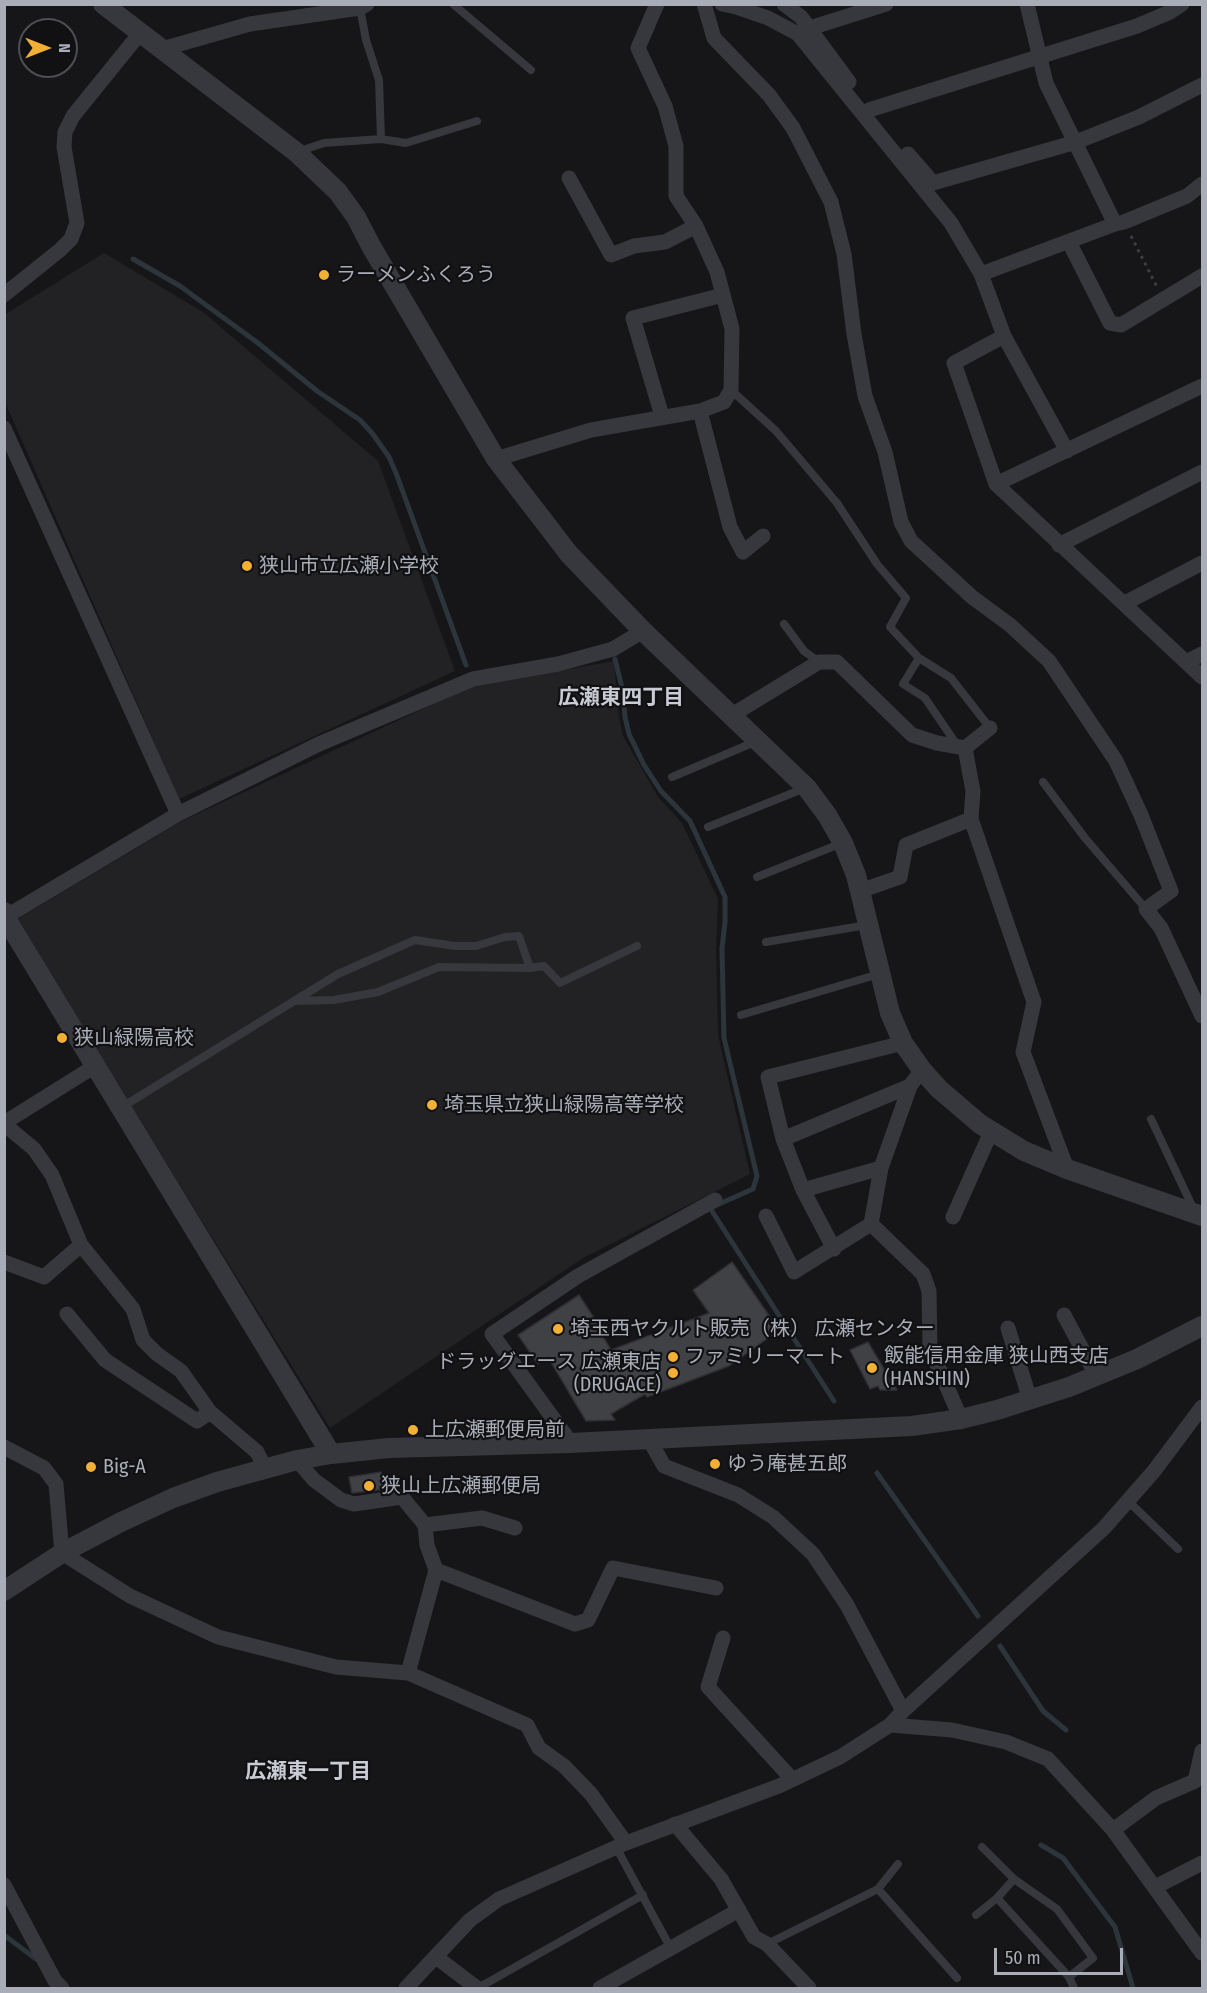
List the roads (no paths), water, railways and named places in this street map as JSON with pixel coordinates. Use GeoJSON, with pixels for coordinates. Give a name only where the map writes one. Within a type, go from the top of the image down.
{"type":"FeatureCollection","features":[{"type":"Feature","properties":{"kind":"street"},"geometry":{"type":"LineString","coordinates":[[103,4],[296,152],[338,192],[356,217],[495,459],[569,554],[644,631],[807,788],[827,815],[843,843],[856,874],[890,1013],[916,1078],[956,1104],[991,1132],[1024,1151],[1199,1215]]}},
{"type":"Feature","properties":{"kind":"street"},"geometry":{"type":"LineString","coordinates":[[495,459],[591,430],[700,411],[724,402],[731,390],[732,329],[717,272],[696,226],[676,196],[676,146],[665,106],[638,48],[657,4]]}},
{"type":"Feature","properties":{"kind":"street"},"geometry":{"type":"LineString","coordinates":[[704,4],[714,38],[769,96],[793,128],[831,202],[844,254],[854,334],[865,396],[885,452],[901,522],[911,541],[972,597],[1010,625],[1049,661],[1116,761],[1141,815],[1171,891],[1146,909],[1161,928],[1203,1016]]}},
{"type":"Feature","properties":{"kind":"street"},"geometry":{"type":"LineString","coordinates":[[722,4],[768,18],[798,34],[951,223],[981,274],[1004,336],[1067,451]]}},
{"type":"Feature","properties":{"kind":"street"},"geometry":{"type":"LineString","coordinates":[[784,4],[801,17],[869,110],[933,183],[1076,142],[1140,117],[1203,85]]}},
{"type":"Feature","properties":{"kind":"street"},"geometry":{"type":"LineString","coordinates":[[810,28],[886,4]]}},
{"type":"Feature","properties":{"kind":"street"},"geometry":{"type":"LineString","coordinates":[[1027,4],[1047,83],[1115,224]]}},
{"type":"Feature","properties":{"kind":"street"},"geometry":{"type":"LineString","coordinates":[[869,110],[1137,26],[1170,12],[1182,4]]}},
{"type":"Feature","properties":{"kind":"street"},"geometry":{"type":"LineString","coordinates":[[162,49],[250,24],[362,6]]}},
{"type":"Feature","properties":{"kind":"street"},"geometry":{"type":"LineString","coordinates":[[4,295],[71,239],[77,223],[64,147],[65,132],[73,116],[141,32]]}},
{"type":"Feature","properties":{"kind":"street"},"geometry":{"type":"LineString","coordinates":[[569,178],[610,255],[634,246],[665,242],[696,226]]}},
{"type":"Feature","properties":{"kind":"street"},"geometry":{"type":"LineString","coordinates":[[981,274],[1124,222],[1187,196],[1203,184]]}},
{"type":"Feature","properties":{"kind":"street"},"geometry":{"type":"LineString","coordinates":[[1069,242],[1110,323],[1121,325],[1203,276]]}},
{"type":"Feature","properties":{"kind":"street"},"geometry":{"type":"LineString","coordinates":[[662,416],[633,318],[723,295]]}},
{"type":"Feature","properties":{"kind":"street"},"geometry":{"type":"LineString","coordinates":[[1004,336],[954,363],[996,484],[1203,677]]}},
{"type":"Feature","properties":{"kind":"street"},"geometry":{"type":"LineString","coordinates":[[996,484],[1203,386]]}},
{"type":"Feature","properties":{"kind":"street"},"geometry":{"type":"LineString","coordinates":[[700,411],[730,527],[742,552],[763,536]]}},
{"type":"Feature","properties":{"kind":"street"},"geometry":{"type":"LineString","coordinates":[[4,428],[178,814]]}},
{"type":"Feature","properties":{"kind":"street"},"geometry":{"type":"LineString","coordinates":[[1059,545],[1203,472]]}},
{"type":"Feature","properties":{"kind":"street"},"geometry":{"type":"LineString","coordinates":[[1125,603],[1203,563]]}},
{"type":"Feature","properties":{"kind":"street"},"geometry":{"type":"LineString","coordinates":[[331,1454],[7,921],[178,814],[319,744],[473,679],[569,661],[613,649],[644,631]]}},
{"type":"Feature","properties":{"kind":"street"},"geometry":{"type":"LineString","coordinates":[[1186,662],[1203,654]]}},
{"type":"Feature","properties":{"kind":"street"},"geometry":{"type":"LineString","coordinates":[[732,715],[819,662],[837,662],[912,735],[962,747],[990,728]]}},
{"type":"Feature","properties":{"kind":"street"},"geometry":{"type":"LineString","coordinates":[[962,747],[973,791],[971,819],[1034,1002],[1023,1052],[1066,1168]]}},
{"type":"Feature","properties":{"kind":"street"},"geometry":{"type":"LineString","coordinates":[[860,891],[900,877],[906,845],[971,819]]}},
{"type":"Feature","properties":{"kind":"street"},"geometry":{"type":"LineString","coordinates":[[834,1249],[803,1190],[783,1139],[768,1077],[903,1043]]}},
{"type":"Feature","properties":{"kind":"street"},"geometry":{"type":"LineString","coordinates":[[95,1066],[4,1123],[34,1149],[52,1175],[81,1245],[133,1309],[143,1340],[157,1354],[181,1371],[210,1412],[256,1452],[265,1468]]}},
{"type":"Feature","properties":{"kind":"street"},"geometry":{"type":"LineString","coordinates":[[783,1139],[916,1078]]}},
{"type":"Feature","properties":{"kind":"street"},"geometry":{"type":"LineString","coordinates":[[766,1216],[794,1272],[871,1224],[881,1168],[916,1078]]}},
{"type":"Feature","properties":{"kind":"street"},"geometry":{"type":"LineString","coordinates":[[953,1217],[991,1132]]}},
{"type":"Feature","properties":{"kind":"street"},"geometry":{"type":"LineString","coordinates":[[803,1190],[881,1168]]}},
{"type":"Feature","properties":{"kind":"street"},"geometry":{"type":"LineString","coordinates":[[571,1443],[492,1334],[578,1276],[715,1200]]}},
{"type":"Feature","properties":{"kind":"street"},"geometry":{"type":"LineString","coordinates":[[871,1224],[922,1274],[929,1291],[930,1348],[961,1419]]}},
{"type":"Feature","properties":{"kind":"street"},"geometry":{"type":"LineString","coordinates":[[4,1262],[44,1277],[81,1245]]}},
{"type":"Feature","properties":{"kind":"street"},"geometry":{"type":"LineString","coordinates":[[67,1314],[105,1360],[197,1421],[210,1412]]}},
{"type":"Feature","properties":{"kind":"street"},"geometry":{"type":"LineString","coordinates":[[1064,1315],[1096,1377]]}},
{"type":"Feature","properties":{"kind":"street"},"geometry":{"type":"LineString","coordinates":[[4,1591],[62,1553],[121,1522],[173,1498],[265,1468],[331,1454],[389,1448],[571,1443],[901,1427],[961,1419],[1030,1400],[1096,1377],[1172,1343],[1203,1326]]}},
{"type":"Feature","properties":{"kind":"street"},"geometry":{"type":"LineString","coordinates":[[1008,1328],[1030,1400]]}},
{"type":"Feature","properties":{"kind":"street"},"geometry":{"type":"LineString","coordinates":[[406,1989],[470,1920],[499,1899],[621,1845],[792,1779],[840,1757],[890,1725],[1104,1528],[1154,1472],[1203,1407]]}},
{"type":"Feature","properties":{"kind":"street"},"geometry":{"type":"LineString","coordinates":[[649,1439],[664,1466],[738,1495],[773,1517],[813,1554],[847,1605],[903,1711]]}},
{"type":"Feature","properties":{"kind":"street"},"geometry":{"type":"LineString","coordinates":[[4,1447],[44,1468],[56,1484],[62,1553]]}},
{"type":"Feature","properties":{"kind":"street"},"geometry":{"type":"LineString","coordinates":[[297,1461],[314,1480],[341,1500],[354,1504],[402,1497],[425,1525],[427,1545],[436,1570],[408,1673]]}},
{"type":"Feature","properties":{"kind":"street"},"geometry":{"type":"LineString","coordinates":[[425,1525],[482,1518],[515,1528]]}},
{"type":"Feature","properties":{"kind":"street"},"geometry":{"type":"LineString","coordinates":[[62,1553],[130,1596],[218,1637],[336,1667],[408,1673],[527,1725],[539,1748],[564,1766],[591,1794],[621,1845]]}},
{"type":"Feature","properties":{"kind":"street"},"geometry":{"type":"LineString","coordinates":[[436,1570],[575,1624],[588,1620],[613,1568],[716,1588]]}},
{"type":"Feature","properties":{"kind":"street"},"geometry":{"type":"LineString","coordinates":[[723,1638],[708,1687],[792,1779]]}},
{"type":"Feature","properties":{"kind":"street"},"geometry":{"type":"LineString","coordinates":[[890,1725],[952,1730],[1006,1742],[1048,1759],[1113,1830],[1203,1953]]}},
{"type":"Feature","properties":{"kind":"street"},"geometry":{"type":"LineString","coordinates":[[1113,1830],[1156,1798],[1195,1781],[1203,1751]]}},
{"type":"Feature","properties":{"kind":"street"},"geometry":{"type":"LineString","coordinates":[[675,1824],[721,1879],[754,1937],[766,1944],[809,1989]]}},
{"type":"Feature","properties":{"kind":"street"},"geometry":{"type":"LineString","coordinates":[[1155,1887],[1203,1863]]}},
{"type":"Feature","properties":{"kind":"street"},"geometry":{"type":"LineString","coordinates":[[4,1885],[55,1981],[62,1989]]}},
{"type":"Feature","properties":{"kind":"street"},"geometry":{"type":"LineString","coordinates":[[600,1989],[738,1910]]}},
{"type":"Feature","properties":{"kind":"street"},"geometry":{"type":"LineString","coordinates":[[436,1957],[477,1989]]}},
{"type":"Feature","properties":{"kind":"lane"},"geometry":{"type":"LineString","coordinates":[[453,4],[531,70]]}},
{"type":"Feature","properties":{"kind":"lane"},"geometry":{"type":"LineString","coordinates":[[362,6],[366,40],[379,80],[381,139]]}},
{"type":"Feature","properties":{"kind":"lane"},"geometry":{"type":"LineString","coordinates":[[296,152],[324,142],[381,139],[406,142],[477,121]]}},
{"type":"Feature","properties":{"kind":"lane"},"geometry":{"type":"LineString","coordinates":[[731,390],[784,440],[837,503],[877,564],[906,598],[890,627],[919,658],[951,678],[990,728]]}},
{"type":"Feature","properties":{"kind":"lane"},"geometry":{"type":"LineString","coordinates":[[784,624],[804,651],[819,662]]}},
{"type":"Feature","properties":{"kind":"lane"},"geometry":{"type":"LineString","coordinates":[[919,658],[903,684],[925,698],[962,747]]}},
{"type":"Feature","properties":{"kind":"lane"},"geometry":{"type":"LineString","coordinates":[[672,777],[758,740]]}},
{"type":"Feature","properties":{"kind":"lane"},"geometry":{"type":"LineString","coordinates":[[1043,782],[1085,838],[1146,909]]}},
{"type":"Feature","properties":{"kind":"lane"},"geometry":{"type":"LineString","coordinates":[[708,826],[807,788]]}},
{"type":"Feature","properties":{"kind":"lane"},"geometry":{"type":"LineString","coordinates":[[757,877],[843,843]]}},
{"type":"Feature","properties":{"kind":"lane"},"geometry":{"type":"LineString","coordinates":[[766,942],[868,925]]}},
{"type":"Feature","properties":{"kind":"lane"},"geometry":{"type":"LineString","coordinates":[[121,1108],[338,974],[414,940],[455,946],[476,946],[505,937],[519,936],[530,968]]}},
{"type":"Feature","properties":{"kind":"lane"},"geometry":{"type":"LineString","coordinates":[[294,1001],[334,1000],[378,992],[439,967],[530,968],[544,966],[560,983],[638,946]]}},
{"type":"Feature","properties":{"kind":"lane"},"geometry":{"type":"LineString","coordinates":[[741,1015],[880,974]]}},
{"type":"Feature","properties":{"kind":"lane"},"geometry":{"type":"LineString","coordinates":[[1151,1119],[1199,1215]]}},
{"type":"Feature","properties":{"kind":"lane"},"geometry":{"type":"LineString","coordinates":[[1128,1501],[1178,1549]]}},
{"type":"Feature","properties":{"kind":"lane"},"geometry":{"type":"LineString","coordinates":[[621,1845],[643,1895],[670,1947]]}},
{"type":"Feature","properties":{"kind":"lane"},"geometry":{"type":"LineString","coordinates":[[982,1847],[1014,1879],[1057,1909],[1093,1958],[1069,1977]]}},
{"type":"Feature","properties":{"kind":"lane"},"geometry":{"type":"LineString","coordinates":[[766,1944],[878,1889],[898,1864]]}},
{"type":"Feature","properties":{"kind":"lane"},"geometry":{"type":"LineString","coordinates":[[976,1915],[997,1898],[1014,1879]]}},
{"type":"Feature","properties":{"kind":"lane"},"geometry":{"type":"LineString","coordinates":[[878,1889],[957,1978]]}},
{"type":"Feature","properties":{"kind":"lane"},"geometry":{"type":"LineString","coordinates":[[477,1989],[643,1895]]}},
{"type":"Feature","properties":{"kind":"lane"},"geometry":{"type":"LineString","coordinates":[[997,1898],[1069,1977],[1074,1989]]}},
{"type":"Feature","properties":{"kind":"waterway"},"geometry":{"type":"LineString","coordinates":[[133,259],[180,286],[258,343],[317,391],[360,420],[372,433],[389,457],[396,473],[466,665]]}},
{"type":"Feature","properties":{"kind":"waterway"},"geometry":{"type":"LineString","coordinates":[[615,659],[623,692],[629,734],[644,765],[661,791],[690,821],[725,897],[722,949],[724,1038],[757,1176],[753,1189],[710,1208],[834,1401]]}},
{"type":"Feature","properties":{"kind":"waterway"},"geometry":{"type":"LineString","coordinates":[[877,1473],[978,1616]]}},
{"type":"Feature","properties":{"kind":"waterway"},"geometry":{"type":"LineString","coordinates":[[1000,1646],[1043,1711],[1066,1730]]}},
{"type":"Feature","properties":{"kind":"waterway"},"geometry":{"type":"LineString","coordinates":[[1041,1845],[1063,1858],[1115,1927],[1133,1988]]}},
{"type":"Feature","properties":{"kind":"waterway"},"geometry":{"type":"LineString","coordinates":[[4,1935],[36,1959]]}},
{"type":"Feature","properties":{"kind":"place","name":"ラーメンふくろう"},"geometry":{"type":"Point","coordinates":[324,275]}},
{"type":"Feature","properties":{"kind":"place","name":"狭山市立広瀬小学校"},"geometry":{"type":"Point","coordinates":[247,566]}},
{"type":"Feature","properties":{"kind":"place","name":"狭山緑陽高校"},"geometry":{"type":"Point","coordinates":[62,1038]}},
{"type":"Feature","properties":{"kind":"place","name":"埼玉県立狭山緑陽高等学校"},"geometry":{"type":"Point","coordinates":[432,1105]}},
{"type":"Feature","properties":{"kind":"place","name":"埼玉西ヤクルト販売（株） 広瀬センター"},"geometry":{"type":"Point","coordinates":[558,1329]}},
{"type":"Feature","properties":{"kind":"place","name":"ファミリーマート"},"geometry":{"type":"Point","coordinates":[673,1357]}},
{"type":"Feature","properties":{"kind":"place","name":"飯能信用金庫 狭山西支店 (HANSHIN)"},"geometry":{"type":"Point","coordinates":[872,1368]}},
{"type":"Feature","properties":{"kind":"place","name":"ドラッグエース 広瀬東店 (DRUGACE)"},"geometry":{"type":"Point","coordinates":[673,1373]}},
{"type":"Feature","properties":{"kind":"place","name":"上広瀬郵便局前"},"geometry":{"type":"Point","coordinates":[413,1430]}},
{"type":"Feature","properties":{"kind":"place","name":"ゆう庵甚五郎"},"geometry":{"type":"Point","coordinates":[715,1464]}},
{"type":"Feature","properties":{"kind":"place","name":"Big-A"},"geometry":{"type":"Point","coordinates":[91,1467]}},
{"type":"Feature","properties":{"kind":"place","name":"狭山上広瀬郵便局"},"geometry":{"type":"Point","coordinates":[369,1486]}},
{"type":"Feature","properties":{"kind":"district","name":"広瀬東四丁目"},"geometry":{"type":"Point","coordinates":[621,698]}},
{"type":"Feature","properties":{"kind":"district","name":"広瀬東一丁目"},"geometry":{"type":"Point","coordinates":[308,1772]}}]}
